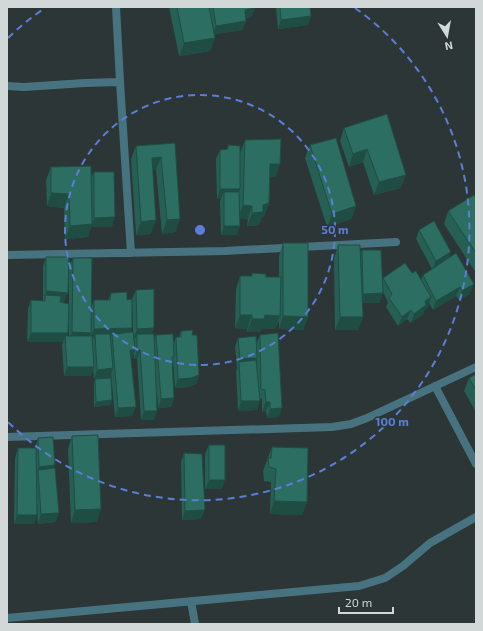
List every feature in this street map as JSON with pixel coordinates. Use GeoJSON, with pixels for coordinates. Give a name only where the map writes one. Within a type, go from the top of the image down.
{"type":"FeatureCollection","features":[{"type":"Feature","properties":{"kind":"street"},"geometry":{"type":"LineString","coordinates":[[116,7],[131,253]]}},
{"type":"Feature","properties":{"kind":"street"},"geometry":{"type":"LineString","coordinates":[[7,86],[24,87],[120,82]]}},
{"type":"Feature","properties":{"kind":"street"},"geometry":{"type":"LineString","coordinates":[[7,255],[233,250],[396,242]]}},
{"type":"Feature","properties":{"kind":"street"},"geometry":{"type":"LineString","coordinates":[[7,437],[332,426],[351,424],[476,367]]}},
{"type":"Feature","properties":{"kind":"street"},"geometry":{"type":"LineString","coordinates":[[435,386],[476,464]]}},
{"type":"Feature","properties":{"kind":"street"},"geometry":{"type":"LineString","coordinates":[[7,618],[359,586],[385,578],[403,566],[430,543],[476,517]]}},
{"type":"Feature","properties":{"kind":"street"},"geometry":{"type":"LineString","coordinates":[[191,601],[195,624]]}},
{"type":"Feature","properties":{"kind":"building"},"geometry":{"type":"Polygon","coordinates":[[[177,7],[209,7],[215,38],[184,43],[177,7]]]}},
{"type":"Feature","properties":{"kind":"building"},"geometry":{"type":"Polygon","coordinates":[[[213,7],[255,8],[245,10],[246,21],[216,26],[213,7]]]}},
{"type":"Feature","properties":{"kind":"building"},"geometry":{"type":"Polygon","coordinates":[[[280,7],[310,7],[311,16],[281,20],[280,7]]]}},
{"type":"Feature","properties":{"kind":"building"},"geometry":{"type":"Polygon","coordinates":[[[387,114],[406,175],[379,182],[367,149],[353,154],[344,128],[387,114]]]}},
{"type":"Feature","properties":{"kind":"building"},"geometry":{"type":"Polygon","coordinates":[[[336,138],[356,206],[332,214],[310,145],[336,138]]]}},
{"type":"Feature","properties":{"kind":"building"},"geometry":{"type":"Polygon","coordinates":[[[281,139],[280,164],[270,164],[269,203],[263,205],[263,212],[252,213],[252,206],[243,205],[245,140],[281,139]]]}},
{"type":"Feature","properties":{"kind":"building"},"geometry":{"type":"Polygon","coordinates":[[[175,143],[180,219],[167,220],[161,157],[152,158],[156,220],[141,222],[136,146],[175,143]]]}},
{"type":"Feature","properties":{"kind":"building"},"geometry":{"type":"Polygon","coordinates":[[[228,145],[240,146],[240,189],[220,189],[220,150],[228,149],[228,145]]]}},
{"type":"Feature","properties":{"kind":"building"},"geometry":{"type":"Polygon","coordinates":[[[91,166],[92,224],[70,226],[69,194],[51,193],[51,167],[91,166]]]}},
{"type":"Feature","properties":{"kind":"building"},"geometry":{"type":"Polygon","coordinates":[[[94,172],[114,172],[115,217],[94,218],[94,172]]]}},
{"type":"Feature","properties":{"kind":"building"},"geometry":{"type":"Polygon","coordinates":[[[224,192],[239,192],[240,226],[224,226],[224,192]]]}},
{"type":"Feature","properties":{"kind":"building"},"geometry":{"type":"Polygon","coordinates":[[[474,195],[476,198],[476,253],[448,211],[474,195]]]}},
{"type":"Feature","properties":{"kind":"building"},"geometry":{"type":"Polygon","coordinates":[[[434,221],[451,252],[436,261],[419,230],[434,221]]]}},
{"type":"Feature","properties":{"kind":"building"},"geometry":{"type":"Polygon","coordinates":[[[283,243],[308,243],[308,317],[283,316],[283,243]]]}},
{"type":"Feature","properties":{"kind":"building"},"geometry":{"type":"Polygon","coordinates":[[[338,245],[360,245],[363,317],[340,317],[338,245]]]}},
{"type":"Feature","properties":{"kind":"building"},"geometry":{"type":"Polygon","coordinates":[[[362,250],[381,250],[383,293],[363,294],[362,250]]]}},
{"type":"Feature","properties":{"kind":"building"},"geometry":{"type":"Polygon","coordinates":[[[456,253],[474,284],[462,291],[460,287],[436,301],[423,275],[456,253]]]}},
{"type":"Feature","properties":{"kind":"building"},"geometry":{"type":"Polygon","coordinates":[[[46,257],[69,257],[68,293],[46,291],[46,257]]]}},
{"type":"Feature","properties":{"kind":"building"},"geometry":{"type":"Polygon","coordinates":[[[73,258],[92,258],[91,333],[72,332],[73,258]]]}},
{"type":"Feature","properties":{"kind":"building"},"geometry":{"type":"Polygon","coordinates":[[[405,263],[412,273],[416,271],[431,297],[425,301],[426,305],[414,314],[411,310],[402,317],[389,298],[392,294],[383,278],[405,263]]]}},
{"type":"Feature","properties":{"kind":"building"},"geometry":{"type":"Polygon","coordinates":[[[252,273],[266,274],[266,277],[281,277],[280,316],[265,315],[264,319],[252,319],[252,315],[240,315],[240,276],[252,276],[252,273]]]}},
{"type":"Feature","properties":{"kind":"building"},"geometry":{"type":"Polygon","coordinates":[[[154,289],[154,328],[137,329],[136,290],[154,289]]]}},
{"type":"Feature","properties":{"kind":"building"},"geometry":{"type":"Polygon","coordinates":[[[127,292],[127,300],[132,299],[132,328],[94,329],[94,300],[110,300],[111,293],[127,292]]]}},
{"type":"Feature","properties":{"kind":"building"},"geometry":{"type":"Polygon","coordinates":[[[45,295],[61,296],[60,302],[69,304],[68,333],[31,333],[31,300],[45,301],[45,295]]]}},
{"type":"Feature","properties":{"kind":"building"},"geometry":{"type":"Polygon","coordinates":[[[193,330],[192,335],[197,335],[199,375],[191,378],[178,379],[176,337],[181,337],[181,331],[193,330]]]}},
{"type":"Feature","properties":{"kind":"building"},"geometry":{"type":"Polygon","coordinates":[[[133,332],[135,350],[130,350],[136,407],[118,408],[112,334],[133,332]]]}},
{"type":"Feature","properties":{"kind":"building"},"geometry":{"type":"Polygon","coordinates":[[[278,333],[282,408],[270,409],[270,402],[266,402],[265,390],[261,389],[260,335],[278,333]]]}},
{"type":"Feature","properties":{"kind":"building"},"geometry":{"type":"Polygon","coordinates":[[[95,334],[110,334],[113,368],[97,370],[95,334]]]}},
{"type":"Feature","properties":{"kind":"building"},"geometry":{"type":"Polygon","coordinates":[[[137,334],[154,334],[157,411],[144,411],[140,350],[137,350],[137,334]]]}},
{"type":"Feature","properties":{"kind":"building"},"geometry":{"type":"Polygon","coordinates":[[[173,334],[174,356],[172,357],[174,398],[161,399],[156,335],[173,334]]]}},
{"type":"Feature","properties":{"kind":"building"},"geometry":{"type":"Polygon","coordinates":[[[65,336],[92,336],[94,367],[67,367],[65,336]]]}},
{"type":"Feature","properties":{"kind":"building"},"geometry":{"type":"Polygon","coordinates":[[[256,336],[257,358],[240,359],[238,338],[256,336]]]}},
{"type":"Feature","properties":{"kind":"building"},"geometry":{"type":"Polygon","coordinates":[[[256,360],[260,401],[241,401],[239,362],[256,360]]]}},
{"type":"Feature","properties":{"kind":"building"},"geometry":{"type":"Polygon","coordinates":[[[476,374],[476,390],[469,378],[476,374]]]}},
{"type":"Feature","properties":{"kind":"building"},"geometry":{"type":"Polygon","coordinates":[[[111,378],[112,400],[96,402],[95,379],[111,378]]]}},
{"type":"Feature","properties":{"kind":"building"},"geometry":{"type":"Polygon","coordinates":[[[98,435],[101,509],[75,510],[72,436],[98,435]]]}},
{"type":"Feature","properties":{"kind":"building"},"geometry":{"type":"Polygon","coordinates":[[[53,437],[55,465],[39,467],[38,438],[53,437]]]}},
{"type":"Feature","properties":{"kind":"building"},"geometry":{"type":"Polygon","coordinates":[[[209,445],[225,445],[225,480],[209,480],[209,445]]]}},
{"type":"Feature","properties":{"kind":"building"},"geometry":{"type":"Polygon","coordinates":[[[272,447],[308,448],[307,502],[274,501],[276,469],[269,467],[268,458],[271,458],[272,447]]]}},
{"type":"Feature","properties":{"kind":"building"},"geometry":{"type":"Polygon","coordinates":[[[18,448],[36,448],[37,515],[17,515],[18,448]]]}},
{"type":"Feature","properties":{"kind":"building"},"geometry":{"type":"Polygon","coordinates":[[[184,453],[202,454],[205,510],[185,511],[184,453]]]}},
{"type":"Feature","properties":{"kind":"building"},"geometry":{"type":"Polygon","coordinates":[[[55,468],[59,513],[41,514],[38,470],[55,468]]]}}]}
